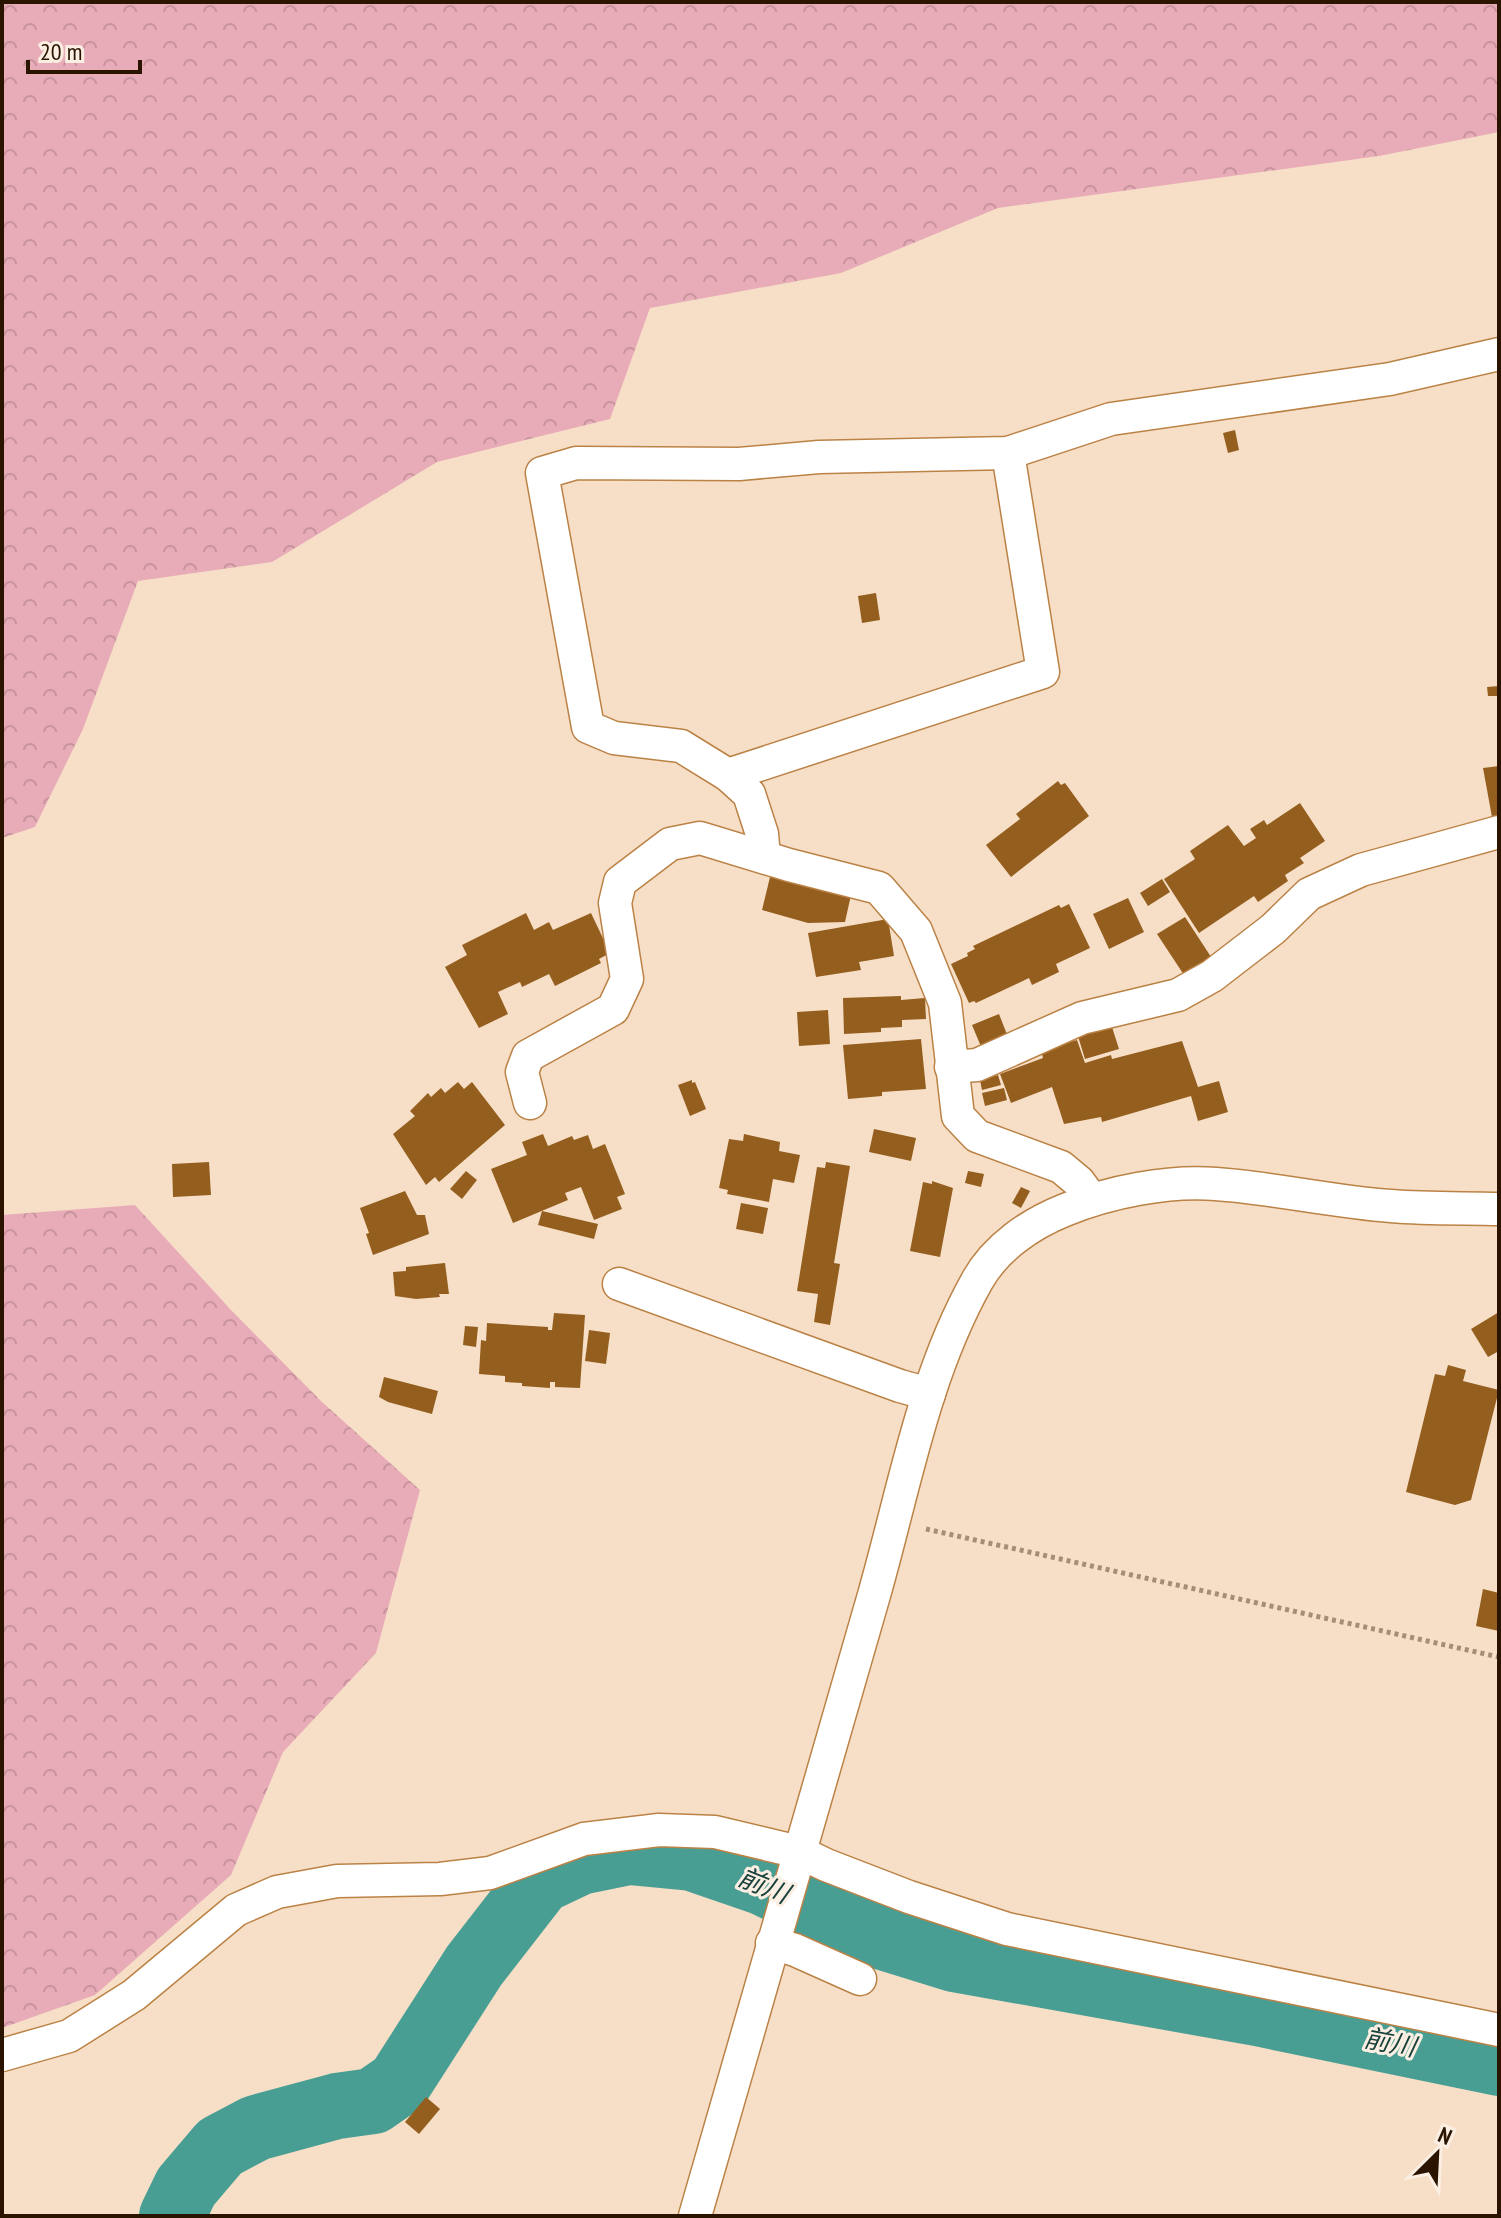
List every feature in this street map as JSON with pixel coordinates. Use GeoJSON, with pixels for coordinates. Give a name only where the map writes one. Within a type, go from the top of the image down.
{"type":"FeatureCollection","features":[{"type":"Feature","properties":{"kind":"street"},"geometry":{"type":"LineString","coordinates":[[764,857],[762,834],[749,794],[728,775],[681,746],[614,738],[588,727],[542,473],[576,463],[739,464],[819,457],[1008,453],[1111,419],[1390,379],[1499,354]]}},
{"type":"Feature","properties":{"kind":"street"},"geometry":{"type":"LineString","coordinates":[[728,775],[1043,672],[1008,453]]}},
{"type":"Feature","properties":{"kind":"street"},"geometry":{"type":"LineString","coordinates":[[951,1067],[977,1065],[1082,1018],[1178,995],[1212,976],[1273,929],[1309,894],[1361,870],[1499,832]]}},
{"type":"Feature","properties":{"kind":"street"},"geometry":{"type":"LineString","coordinates":[[530,1103],[522,1072],[528,1056],[613,1009],[627,979],[615,903],[620,882],[670,844],[700,838],[879,888],[916,931],[945,1003],[958,1116],[977,1136],[1061,1167],[1079,1182],[1092,1200]]}},
{"type":"Feature","properties":{"kind":"street"},"geometry":{"type":"LineString","coordinates":[[695,2216],[929,1394],[940,1361],[977,1280],[995,1254],[1031,1227],[1061,1211],[1144,1188],[1213,1183],[1391,1206],[1499,1209]]}},
{"type":"Feature","properties":{"kind":"street"},"geometry":{"type":"LineString","coordinates":[[619,1284],[929,1394]]}},
{"type":"Feature","properties":{"kind":"street"},"geometry":{"type":"LineString","coordinates":[[2,2055],[69,2036],[134,1995],[236,1910],[277,1892],[337,1881],[440,1879],[490,1873],[584,1839],[659,1830],[715,1832],[796,1861],[826,1865],[909,1897],[1007,1929],[1499,2030]]}},
{"type":"Feature","properties":{"kind":"street"},"geometry":{"type":"LineString","coordinates":[[776,1931],[795,1950],[860,1979]]}},
{"type":"Feature","properties":{"kind":"path"},"geometry":{"type":"LineString","coordinates":[[895,1522],[1499,1657]]}},
{"type":"Feature","properties":{"kind":"green space"},"geometry":{"type":"Polygon","coordinates":[[[2,2],[1499,2],[1499,132],[1379,156],[998,208],[841,273],[650,308],[610,419],[437,462],[272,562],[138,581],[83,729],[35,827],[2,838],[2,2]]]}},
{"type":"Feature","properties":{"kind":"green space"},"geometry":{"type":"Polygon","coordinates":[[[135,1205],[231,1310],[321,1401],[420,1490],[376,1653],[283,1752],[231,1875],[95,1995],[2,2028],[2,1215],[135,1205]]]}},
{"type":"Feature","properties":{"kind":"building"},"geometry":{"type":"Polygon","coordinates":[[[1235,430],[1239,450],[1228,453],[1223,433],[1235,430]]]}},
{"type":"Feature","properties":{"kind":"building"},"geometry":{"type":"Polygon","coordinates":[[[876,593],[880,620],[862,623],[858,596],[876,593]]]}},
{"type":"Feature","properties":{"kind":"building"},"geometry":{"type":"Polygon","coordinates":[[[1499,686],[1499,696],[1488,696],[1487,687],[1499,686]]]}},
{"type":"Feature","properties":{"kind":"building"},"geometry":{"type":"Polygon","coordinates":[[[1499,766],[1499,816],[1492,817],[1483,768],[1499,766]]]}},
{"type":"Feature","properties":{"kind":"building"},"geometry":{"type":"Polygon","coordinates":[[[1058,781],[1061,785],[1065,783],[1089,816],[1011,877],[986,845],[1020,819],[1016,814],[1058,781]]]}},
{"type":"Feature","properties":{"kind":"building"},"geometry":{"type":"Polygon","coordinates":[[[1300,803],[1325,841],[1300,858],[1304,863],[1285,875],[1288,881],[1258,902],[1254,896],[1199,933],[1164,879],[1195,859],[1190,851],[1228,825],[1244,846],[1256,838],[1250,829],[1264,820],[1267,825],[1300,803]]]}},
{"type":"Feature","properties":{"kind":"building"},"geometry":{"type":"Polygon","coordinates":[[[771,873],[851,895],[845,922],[808,923],[762,910],[771,873]]]}},
{"type":"Feature","properties":{"kind":"building"},"geometry":{"type":"Polygon","coordinates":[[[1162,879],[1170,892],[1148,906],[1140,893],[1162,879]]]}},
{"type":"Feature","properties":{"kind":"building"},"geometry":{"type":"Polygon","coordinates":[[[1128,898],[1144,932],[1109,949],[1093,914],[1128,898]]]}},
{"type":"Feature","properties":{"kind":"building"},"geometry":{"type":"Polygon","coordinates":[[[1069,904],[1090,948],[1056,964],[1059,972],[1032,985],[1029,978],[976,1003],[969,1003],[951,964],[968,956],[967,953],[975,949],[973,946],[1059,905],[1061,908],[1069,904]]]}},
{"type":"Feature","properties":{"kind":"building"},"geometry":{"type":"Polygon","coordinates":[[[526,913],[534,930],[549,922],[553,930],[591,913],[610,953],[599,959],[601,963],[555,986],[549,974],[522,987],[520,982],[498,992],[508,1014],[479,1028],[445,967],[467,955],[462,945],[526,913]]]}},
{"type":"Feature","properties":{"kind":"building"},"geometry":{"type":"Polygon","coordinates":[[[1185,917],[1213,960],[1186,978],[1157,934],[1185,917]]]}},
{"type":"Feature","properties":{"kind":"building"},"geometry":{"type":"Polygon","coordinates":[[[888,919],[894,956],[859,962],[861,970],[816,977],[808,933],[888,919]]]}},
{"type":"Feature","properties":{"kind":"building"},"geometry":{"type":"Polygon","coordinates":[[[901,996],[901,1000],[925,998],[926,1019],[902,1020],[902,1027],[881,1028],[881,1032],[844,1034],[843,998],[901,996]]]}},
{"type":"Feature","properties":{"kind":"building"},"geometry":{"type":"Polygon","coordinates":[[[828,1010],[830,1044],[799,1046],[797,1012],[828,1010]]]}},
{"type":"Feature","properties":{"kind":"building"},"geometry":{"type":"Polygon","coordinates":[[[999,1014],[1008,1037],[982,1049],[972,1025],[999,1014]]]}},
{"type":"Feature","properties":{"kind":"building"},"geometry":{"type":"Polygon","coordinates":[[[1103,1025],[1104,1029],[1112,1027],[1119,1049],[1085,1059],[1077,1033],[1103,1025]]]}},
{"type":"Feature","properties":{"kind":"building"},"geometry":{"type":"Polygon","coordinates":[[[921,1039],[926,1089],[882,1092],[882,1096],[848,1099],[843,1045],[921,1039]]]}},
{"type":"Feature","properties":{"kind":"building"},"geometry":{"type":"Polygon","coordinates":[[[1077,1040],[1085,1063],[1182,1041],[1198,1087],[1219,1081],[1228,1112],[1198,1121],[1191,1096],[1102,1122],[1101,1117],[1064,1124],[1052,1087],[1011,1103],[1000,1074],[1043,1058],[1041,1050],[1077,1040]]]}},
{"type":"Feature","properties":{"kind":"building"},"geometry":{"type":"Polygon","coordinates":[[[998,1075],[1001,1085],[982,1090],[980,1080],[998,1075]]]}},
{"type":"Feature","properties":{"kind":"building"},"geometry":{"type":"Polygon","coordinates":[[[692,1080],[706,1109],[690,1116],[678,1085],[692,1080]]]}},
{"type":"Feature","properties":{"kind":"building"},"geometry":{"type":"Polygon","coordinates":[[[458,1082],[464,1089],[472,1082],[505,1125],[439,1182],[435,1177],[426,1185],[393,1134],[415,1116],[410,1111],[428,1093],[431,1097],[441,1088],[445,1093],[458,1082]]]}},
{"type":"Feature","properties":{"kind":"building"},"geometry":{"type":"Polygon","coordinates":[[[1004,1088],[1007,1100],[985,1106],[982,1093],[1004,1088]]]}},
{"type":"Feature","properties":{"kind":"building"},"geometry":{"type":"Polygon","coordinates":[[[874,1129],[916,1138],[911,1161],[869,1152],[874,1129]]]}},
{"type":"Feature","properties":{"kind":"building"},"geometry":{"type":"Polygon","coordinates":[[[543,1134],[548,1146],[572,1136],[574,1140],[588,1135],[593,1149],[605,1144],[625,1194],[617,1197],[622,1209],[594,1220],[581,1187],[565,1193],[568,1200],[513,1223],[491,1169],[527,1155],[522,1142],[543,1134]]]}},
{"type":"Feature","properties":{"kind":"building"},"geometry":{"type":"Polygon","coordinates":[[[744,1134],[780,1142],[779,1151],[800,1155],[794,1183],[773,1179],[769,1202],[727,1194],[728,1190],[719,1188],[729,1139],[743,1141],[744,1134]]]}},
{"type":"Feature","properties":{"kind":"building"},"geometry":{"type":"Polygon","coordinates":[[[209,1162],[211,1195],[173,1197],[172,1164],[209,1162]]]}},
{"type":"Feature","properties":{"kind":"building"},"geometry":{"type":"Polygon","coordinates":[[[826,1162],[850,1166],[834,1263],[840,1264],[830,1325],[814,1322],[818,1294],[797,1291],[817,1167],[825,1168],[826,1162]]]}},
{"type":"Feature","properties":{"kind":"building"},"geometry":{"type":"Polygon","coordinates":[[[466,1171],[477,1180],[462,1199],[450,1189],[466,1171]]]}},
{"type":"Feature","properties":{"kind":"building"},"geometry":{"type":"Polygon","coordinates":[[[968,1171],[984,1174],[981,1187],[965,1183],[968,1171]]]}},
{"type":"Feature","properties":{"kind":"building"},"geometry":{"type":"Polygon","coordinates":[[[932,1181],[953,1188],[940,1257],[910,1251],[923,1182],[932,1184],[932,1181]]]}},
{"type":"Feature","properties":{"kind":"building"},"geometry":{"type":"Polygon","coordinates":[[[1021,1187],[1030,1191],[1021,1208],[1012,1203],[1021,1187]]]}},
{"type":"Feature","properties":{"kind":"building"},"geometry":{"type":"Polygon","coordinates":[[[405,1191],[417,1215],[425,1215],[429,1234],[373,1255],[360,1208],[405,1191]]]}},
{"type":"Feature","properties":{"kind":"building"},"geometry":{"type":"Polygon","coordinates":[[[741,1203],[768,1208],[763,1234],[736,1229],[741,1203]]]}},
{"type":"Feature","properties":{"kind":"building"},"geometry":{"type":"Polygon","coordinates":[[[542,1211],[598,1224],[594,1239],[538,1225],[542,1211]]]}},
{"type":"Feature","properties":{"kind":"building"},"geometry":{"type":"Polygon","coordinates":[[[445,1263],[449,1294],[416,1299],[395,1296],[393,1272],[406,1271],[406,1267],[445,1263]]]}},
{"type":"Feature","properties":{"kind":"building"},"geometry":{"type":"Polygon","coordinates":[[[1499,1312],[1499,1351],[1488,1357],[1471,1329],[1499,1312]]]}},
{"type":"Feature","properties":{"kind":"building"},"geometry":{"type":"Polygon","coordinates":[[[554,1313],[585,1315],[580,1388],[555,1387],[555,1382],[550,1382],[550,1388],[522,1386],[522,1383],[505,1382],[505,1376],[479,1374],[481,1340],[486,1341],[487,1323],[548,1327],[552,1330],[554,1313]]]}},
{"type":"Feature","properties":{"kind":"building"},"geometry":{"type":"Polygon","coordinates":[[[465,1326],[478,1327],[476,1347],[463,1345],[465,1326]]]}},
{"type":"Feature","properties":{"kind":"building"},"geometry":{"type":"Polygon","coordinates":[[[589,1330],[610,1333],[606,1364],[585,1361],[589,1330]]]}},
{"type":"Feature","properties":{"kind":"building"},"geometry":{"type":"Polygon","coordinates":[[[1448,1365],[1466,1370],[1463,1381],[1499,1390],[1471,1500],[1455,1505],[1406,1492],[1435,1374],[1445,1376],[1448,1365]]]}},
{"type":"Feature","properties":{"kind":"building"},"geometry":{"type":"Polygon","coordinates":[[[384,1377],[438,1391],[432,1414],[379,1397],[384,1377]]]}},
{"type":"Feature","properties":{"kind":"building"},"geometry":{"type":"Polygon","coordinates":[[[1483,1589],[1499,1593],[1499,1631],[1476,1626],[1483,1589]]]}},
{"type":"Feature","properties":{"kind":"building"},"geometry":{"type":"Polygon","coordinates":[[[426,2097],[440,2109],[419,2134],[405,2122],[426,2097]]]}},
{"type":"Feature","properties":{"kind":"waterway","name":"前川"},"geometry":{"type":"LineString","coordinates":[[172,2216],[186,2187],[220,2147],[256,2128],[337,2106],[373,2101],[399,2083],[474,1966],[540,1881],[580,1862],[629,1852],[692,1858],[762,1882],[870,1933],[954,1959],[1257,2013],[1499,2063]]}}]}
